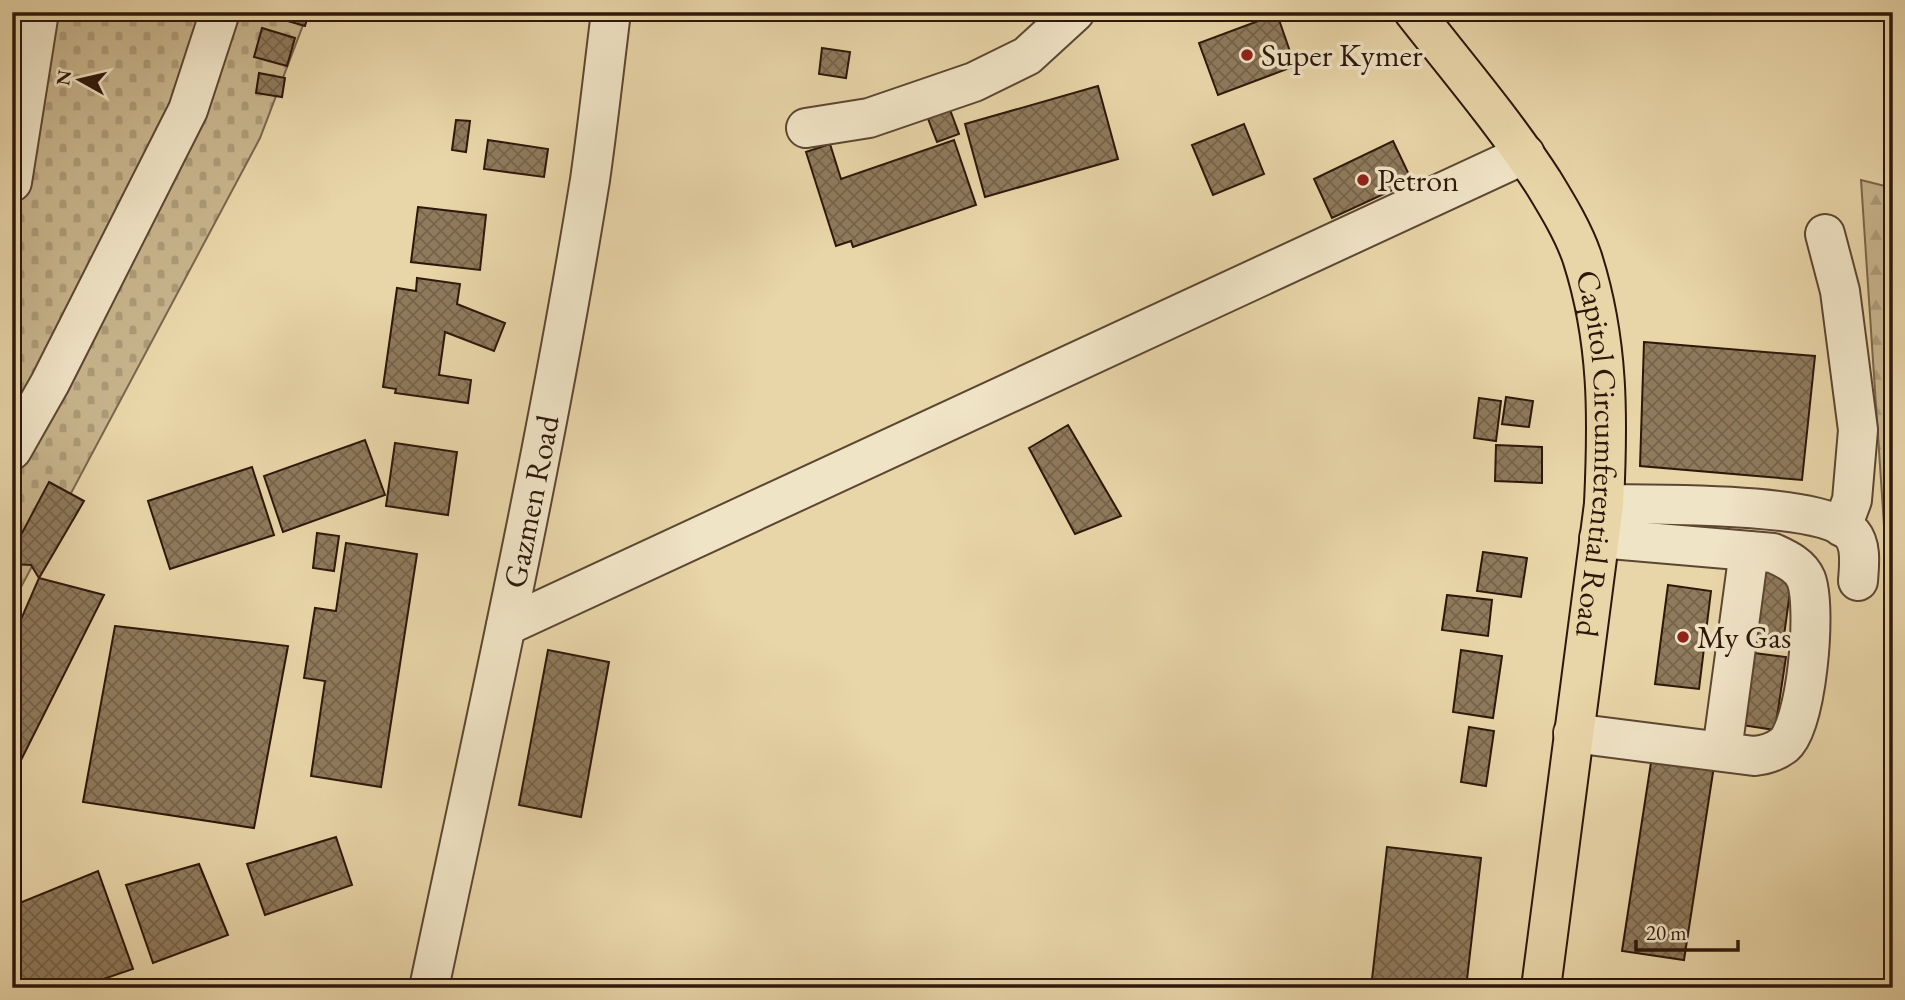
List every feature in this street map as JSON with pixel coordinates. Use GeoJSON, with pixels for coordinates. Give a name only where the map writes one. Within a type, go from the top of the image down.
{"type":"FeatureCollection","features":[{"type":"Feature","properties":{"kind":"main road","name":"Capitol Circumferential Road"},"geometry":{"type":"LineString","coordinates":[[1414,12],[1525,154],[1558,205],[1581,254],[1597,314],[1606,381],[1607,437],[1601,521],[1541,988]]}},
{"type":"Feature","properties":{"kind":"street"},"geometry":{"type":"LineString","coordinates":[[12,182],[39,12]]}},
{"type":"Feature","properties":{"kind":"street"},"geometry":{"type":"LineString","coordinates":[[12,450],[50,383],[188,110],[220,12]]}},
{"type":"Feature","properties":{"kind":"street","name":"Gazmen Road"},"geometry":{"type":"LineString","coordinates":[[429,988],[506,626],[590,177],[611,12]]}},
{"type":"Feature","properties":{"kind":"street"},"geometry":{"type":"LineString","coordinates":[[806,128],[869,118],[974,82],[1027,56],[1075,12]]}},
{"type":"Feature","properties":{"kind":"street"},"geometry":{"type":"LineString","coordinates":[[506,626],[1525,154]]}},
{"type":"Feature","properties":{"kind":"street"},"geometry":{"type":"LineString","coordinates":[[1825,234],[1839,291],[1857,430],[1852,500],[1842,527]]}},
{"type":"Feature","properties":{"kind":"street"},"geometry":{"type":"LineString","coordinates":[[1601,521],[1669,505],[1802,513],[1828,520],[1851,533],[1857,544],[1858,581]]}},
{"type":"Feature","properties":{"kind":"street"},"geometry":{"type":"LineString","coordinates":[[1573,733],[1754,756],[1767,755],[1786,744],[1797,723],[1811,641],[1806,577],[1792,561],[1773,553],[1749,551],[1601,521]]}},
{"type":"Feature","properties":{"kind":"street"},"geometry":{"type":"LineString","coordinates":[[1722,751],[1749,551]]}},
{"type":"Feature","properties":{"kind":"green space"},"geometry":{"type":"Polygon","coordinates":[[[12,12],[308,12],[260,138],[12,604],[12,12]]]}},
{"type":"Feature","properties":{"kind":"green space"},"geometry":{"type":"Polygon","coordinates":[[[1861,180],[1893,188],[1893,661],[1861,180]]]}},
{"type":"Feature","properties":{"kind":"building"},"geometry":{"type":"Polygon","coordinates":[[[275,12],[309,12],[305,26],[274,17],[275,12]]]}},
{"type":"Feature","properties":{"kind":"building","name":"Super Kymer"},"geometry":{"type":"Polygon","coordinates":[[[1277,14],[1295,66],[1218,95],[1199,43],[1277,14]]]}},
{"type":"Feature","properties":{"kind":"building"},"geometry":{"type":"Polygon","coordinates":[[[262,28],[295,38],[287,66],[254,57],[262,28]]]}},
{"type":"Feature","properties":{"kind":"building"},"geometry":{"type":"Polygon","coordinates":[[[822,48],[850,52],[846,78],[819,74],[822,48]]]}},
{"type":"Feature","properties":{"kind":"building"},"geometry":{"type":"Polygon","coordinates":[[[259,73],[285,78],[282,97],[256,93],[259,73]]]}},
{"type":"Feature","properties":{"kind":"building"},"geometry":{"type":"Polygon","coordinates":[[[1098,86],[1118,159],[985,197],[965,124],[1098,86]]]}},
{"type":"Feature","properties":{"kind":"building"},"geometry":{"type":"Polygon","coordinates":[[[949,107],[959,134],[937,142],[927,116],[949,107]]]}},
{"type":"Feature","properties":{"kind":"building"},"geometry":{"type":"Polygon","coordinates":[[[456,120],[470,121],[466,152],[452,150],[456,120]]]}},
{"type":"Feature","properties":{"kind":"building"},"geometry":{"type":"Polygon","coordinates":[[[1244,124],[1264,174],[1213,195],[1192,145],[1244,124]]]}},
{"type":"Feature","properties":{"kind":"building"},"geometry":{"type":"Polygon","coordinates":[[[488,140],[548,149],[544,177],[484,169],[488,140]]]}},
{"type":"Feature","properties":{"kind":"building"},"geometry":{"type":"Polygon","coordinates":[[[954,140],[976,205],[853,247],[851,241],[836,246],[806,152],[830,144],[841,179],[954,140]]]}},
{"type":"Feature","properties":{"kind":"building","name":"Petron"},"geometry":{"type":"Polygon","coordinates":[[[1393,141],[1412,181],[1332,218],[1314,179],[1393,141]]]}},
{"type":"Feature","properties":{"kind":"building"},"geometry":{"type":"Polygon","coordinates":[[[418,207],[486,215],[480,270],[411,262],[418,207]]]}},
{"type":"Feature","properties":{"kind":"building"},"geometry":{"type":"Polygon","coordinates":[[[417,278],[460,284],[457,304],[505,323],[494,351],[445,332],[439,375],[471,380],[468,403],[395,393],[396,389],[383,387],[397,288],[416,291],[417,278]]]}},
{"type":"Feature","properties":{"kind":"building"},"geometry":{"type":"Polygon","coordinates":[[[1644,342],[1815,356],[1802,480],[1640,466],[1644,342]]]}},
{"type":"Feature","properties":{"kind":"building"},"geometry":{"type":"Polygon","coordinates":[[[1506,397],[1533,401],[1529,427],[1502,424],[1506,397]]]}},
{"type":"Feature","properties":{"kind":"building"},"geometry":{"type":"Polygon","coordinates":[[[1479,398],[1501,401],[1496,441],[1474,438],[1479,398]]]}},
{"type":"Feature","properties":{"kind":"building"},"geometry":{"type":"Polygon","coordinates":[[[1068,425],[1121,516],[1075,534],[1029,448],[1068,425]]]}},
{"type":"Feature","properties":{"kind":"building"},"geometry":{"type":"Polygon","coordinates":[[[365,440],[385,495],[283,532],[264,476],[365,440]]]}},
{"type":"Feature","properties":{"kind":"building"},"geometry":{"type":"Polygon","coordinates":[[[395,443],[457,452],[448,515],[386,506],[395,443]]]}},
{"type":"Feature","properties":{"kind":"building"},"geometry":{"type":"Polygon","coordinates":[[[1496,445],[1542,447],[1542,483],[1495,481],[1496,445]]]}},
{"type":"Feature","properties":{"kind":"building"},"geometry":{"type":"Polygon","coordinates":[[[252,467],[274,535],[170,569],[148,501],[252,467]]]}},
{"type":"Feature","properties":{"kind":"building"},"geometry":{"type":"Polygon","coordinates":[[[49,482],[84,501],[39,578],[31,565],[12,564],[12,552],[49,482]]]}},
{"type":"Feature","properties":{"kind":"building"},"geometry":{"type":"Polygon","coordinates":[[[317,533],[339,536],[334,571],[313,568],[317,533]]]}},
{"type":"Feature","properties":{"kind":"building"},"geometry":{"type":"Polygon","coordinates":[[[346,543],[417,554],[381,787],[311,776],[325,681],[304,678],[315,608],[336,611],[346,543]]]}},
{"type":"Feature","properties":{"kind":"building"},"geometry":{"type":"Polygon","coordinates":[[[1483,552],[1527,558],[1521,597],[1477,591],[1483,552]]]}},
{"type":"Feature","properties":{"kind":"building"},"geometry":{"type":"Polygon","coordinates":[[[1757,565],[1793,570],[1783,643],[1746,638],[1757,565]]]}},
{"type":"Feature","properties":{"kind":"building"},"geometry":{"type":"Polygon","coordinates":[[[39,578],[104,595],[12,778],[12,640],[39,578]]]}},
{"type":"Feature","properties":{"kind":"building","name":"My Gas"},"geometry":{"type":"Polygon","coordinates":[[[1668,585],[1711,591],[1699,689],[1655,684],[1668,585]]]}},
{"type":"Feature","properties":{"kind":"building"},"geometry":{"type":"Polygon","coordinates":[[[1447,595],[1492,600],[1488,636],[1442,630],[1447,595]]]}},
{"type":"Feature","properties":{"kind":"building"},"geometry":{"type":"Polygon","coordinates":[[[115,626],[288,646],[254,828],[83,802],[115,626]]]}},
{"type":"Feature","properties":{"kind":"building"},"geometry":{"type":"Polygon","coordinates":[[[548,650],[609,662],[581,817],[519,805],[548,650]]]}},
{"type":"Feature","properties":{"kind":"building"},"geometry":{"type":"Polygon","coordinates":[[[1461,650],[1502,656],[1493,718],[1453,712],[1461,650]]]}},
{"type":"Feature","properties":{"kind":"building"},"geometry":{"type":"Polygon","coordinates":[[[1746,652],[1786,657],[1775,730],[1735,724],[1746,652]]]}},
{"type":"Feature","properties":{"kind":"building"},"geometry":{"type":"Polygon","coordinates":[[[1469,727],[1494,731],[1486,786],[1461,782],[1469,727]]]}},
{"type":"Feature","properties":{"kind":"building"},"geometry":{"type":"Polygon","coordinates":[[[1652,756],[1714,766],[1684,960],[1622,951],[1652,756]]]}},
{"type":"Feature","properties":{"kind":"building"},"geometry":{"type":"Polygon","coordinates":[[[336,837],[352,885],[265,915],[247,864],[336,837]]]}},
{"type":"Feature","properties":{"kind":"building"},"geometry":{"type":"Polygon","coordinates":[[[1387,847],[1481,858],[1466,988],[1371,988],[1387,847]]]}},
{"type":"Feature","properties":{"kind":"building"},"geometry":{"type":"Polygon","coordinates":[[[199,864],[228,935],[153,963],[126,885],[199,864]]]}},
{"type":"Feature","properties":{"kind":"building"},"geometry":{"type":"Polygon","coordinates":[[[98,871],[133,969],[77,988],[12,988],[12,930],[18,928],[12,906],[98,871]]]}},
{"type":"Feature","properties":{"kind":"place","name":"Super Kymer"},"geometry":{"type":"Point","coordinates":[1247,55]}},
{"type":"Feature","properties":{"kind":"place","name":"Petron"},"geometry":{"type":"Point","coordinates":[1363,180]}},
{"type":"Feature","properties":{"kind":"place","name":"My Gas"},"geometry":{"type":"Point","coordinates":[1683,637]}}]}
